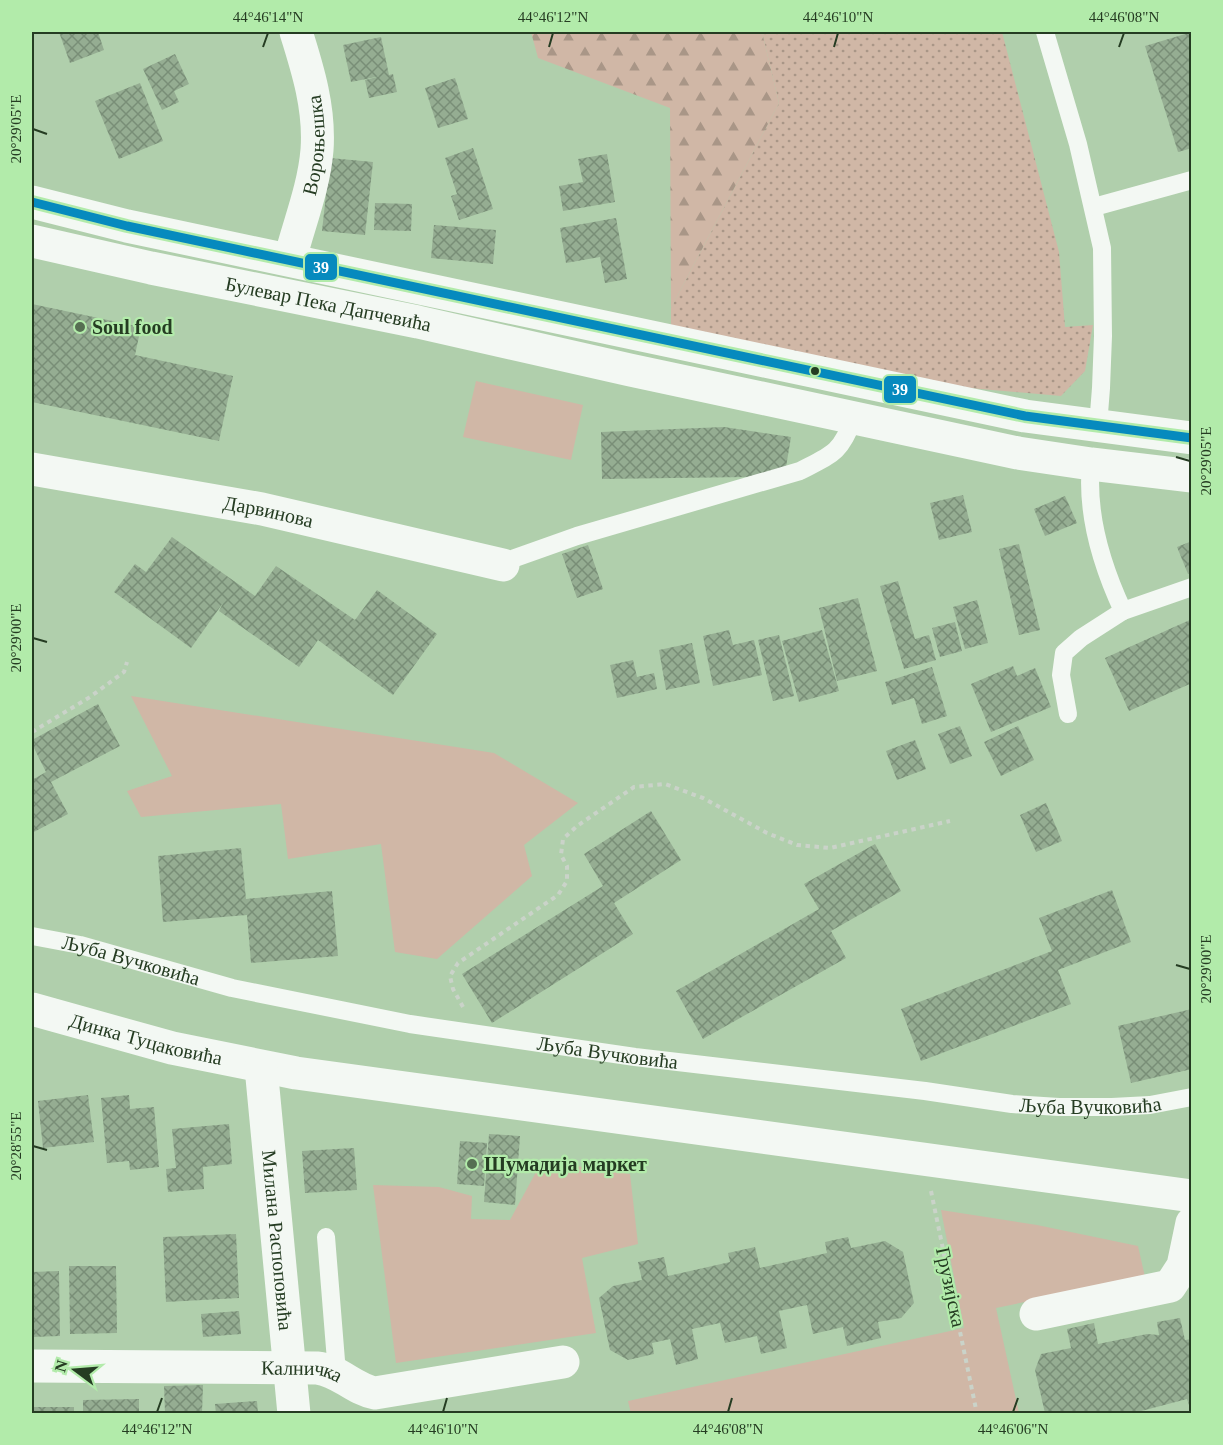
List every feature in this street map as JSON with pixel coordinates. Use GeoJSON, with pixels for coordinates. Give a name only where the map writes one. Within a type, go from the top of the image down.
{"type":"FeatureCollection","features":[{"type":"Feature","properties":{"kind":"street","name":"Вороњешка"},"geometry":{"type":"LineString","coordinates":[[290,259],[317,152],[318,123],[312,86],[296,32]]}},
{"type":"Feature","properties":{"kind":"street","name":"Булевар Пека Дапчевића"},"geometry":{"type":"LineString","coordinates":[[32,202],[127,226],[1024,416],[1191,438]]}},
{"type":"Feature","properties":{"kind":"street","name":"Булевар Пека Дапчевића"},"geometry":{"type":"LineString","coordinates":[[32,241],[151,268],[418,322],[853,419],[1018,453],[1191,476]]}},
{"type":"Feature","properties":{"kind":"street"},"geometry":{"type":"LineString","coordinates":[[1091,464],[1098,426]]}},
{"type":"Feature","properties":{"kind":"street","name":"Дарвинова"},"geometry":{"type":"LineString","coordinates":[[32,470],[262,509],[503,565]]}},
{"type":"Feature","properties":{"kind":"street","name":"Динка Туцаковића"},"geometry":{"type":"LineString","coordinates":[[32,1009],[172,1048],[261,1067]]}},
{"type":"Feature","properties":{"kind":"street"},"geometry":{"type":"LineString","coordinates":[[261,1067],[1191,1196]]}},
{"type":"Feature","properties":{"kind":"street","name":"Милана Распоповића"},"geometry":{"type":"LineString","coordinates":[[261,1067],[294,1413]]}},
{"type":"Feature","properties":{"kind":"street"},"geometry":{"type":"LineString","coordinates":[[1036,1314],[1170,1286],[1183,1266],[1191,1223]]}},
{"type":"Feature","properties":{"kind":"street","name":"Калничка"},"geometry":{"type":"LineString","coordinates":[[32,1366],[326,1368],[359,1388],[375,1393],[563,1362]]}},
{"type":"Feature","properties":{"kind":"lane"},"geometry":{"type":"LineString","coordinates":[[1045,32],[1078,144],[1102,248],[1104,299],[1098,426]]}},
{"type":"Feature","properties":{"kind":"lane"},"geometry":{"type":"LineString","coordinates":[[1094,207],[1191,180]]}},
{"type":"Feature","properties":{"kind":"lane"},"geometry":{"type":"LineString","coordinates":[[503,565],[515,558],[577,536],[800,471],[833,453],[847,435],[853,419]]}},
{"type":"Feature","properties":{"kind":"lane"},"geometry":{"type":"LineString","coordinates":[[1091,464],[1090,496],[1098,540],[1108,578],[1123,611]]}},
{"type":"Feature","properties":{"kind":"lane"},"geometry":{"type":"LineString","coordinates":[[1068,714],[1061,675],[1064,653],[1081,638],[1123,611],[1191,587]]}},
{"type":"Feature","properties":{"kind":"lane","name":"Љуба Вучковића"},"geometry":{"type":"LineString","coordinates":[[32,936],[80,945],[232,988],[410,1024],[635,1057],[926,1091],[1012,1104],[1112,1107],[1150,1105],[1191,1097]]}},
{"type":"Feature","properties":{"kind":"lane"},"geometry":{"type":"LineString","coordinates":[[326,1237],[337,1373]]}},
{"type":"Feature","properties":{"kind":"path"},"geometry":{"type":"LineString","coordinates":[[32,732],[90,697],[124,672],[127,662]]}},
{"type":"Feature","properties":{"kind":"path"},"geometry":{"type":"LineString","coordinates":[[476,1034],[475,1026],[453,989],[450,976],[458,963],[558,895],[567,881],[567,866],[561,855],[563,839],[577,826],[634,787],[665,784],[703,798],[767,833],[797,845],[830,849],[950,821]]}},
{"type":"Feature","properties":{"kind":"path","name":"Грузијска"},"geometry":{"type":"LineString","coordinates":[[924,1160],[977,1413]]}},
{"type":"Feature","properties":{"kind":"green space"},"geometry":{"type":"Polygon","coordinates":[[[531,32],[762,32],[779,103],[671,308],[670,108],[538,58],[531,32]]]}},
{"type":"Feature","properties":{"kind":"green space"},"geometry":{"type":"Polygon","coordinates":[[[762,32],[1002,32],[1059,252],[1065,327],[1093,325],[1085,371],[1061,396],[969,388],[671,327],[671,308],[779,103],[762,32]]]}},
{"type":"Feature","properties":{"kind":"green space"},"geometry":{"type":"Polygon","coordinates":[[[476,381],[583,405],[571,460],[463,437],[476,381]]]}},
{"type":"Feature","properties":{"kind":"green space"},"geometry":{"type":"Polygon","coordinates":[[[131,696],[494,753],[578,803],[524,845],[532,876],[437,959],[395,952],[381,844],[288,859],[281,804],[141,817],[127,791],[172,776],[131,696]]]}},
{"type":"Feature","properties":{"kind":"green space"},"geometry":{"type":"Polygon","coordinates":[[[542,1161],[630,1174],[638,1244],[582,1258],[596,1333],[396,1363],[373,1185],[439,1187],[472,1196],[471,1219],[510,1220],[542,1161]]]}},
{"type":"Feature","properties":{"kind":"green space"},"geometry":{"type":"Polygon","coordinates":[[[941,1210],[1037,1225],[1138,1246],[1145,1277],[996,1308],[1019,1413],[631,1414],[628,1401],[964,1328],[941,1210]]]}},
{"type":"Feature","properties":{"kind":"building"},"geometry":{"type":"Polygon","coordinates":[[[59,32],[98,32],[104,50],[70,63],[59,32]]]}},
{"type":"Feature","properties":{"kind":"building"},"geometry":{"type":"Polygon","coordinates":[[[1192,32],[1192,148],[1178,152],[1145,46],[1192,32]]]}},
{"type":"Feature","properties":{"kind":"building"},"geometry":{"type":"Polygon","coordinates":[[[381,37],[389,75],[393,74],[397,92],[369,98],[365,80],[381,76],[351,82],[343,45],[381,37]]]}},
{"type":"Feature","properties":{"kind":"building"},"geometry":{"type":"Polygon","coordinates":[[[175,54],[189,84],[174,91],[179,102],[162,110],[143,69],[175,54]]]}},
{"type":"Feature","properties":{"kind":"building"},"geometry":{"type":"Polygon","coordinates":[[[455,78],[468,119],[438,128],[425,88],[455,78]]]}},
{"type":"Feature","properties":{"kind":"building"},"geometry":{"type":"Polygon","coordinates":[[[140,83],[163,141],[119,159],[95,101],[140,83]]]}},
{"type":"Feature","properties":{"kind":"building"},"geometry":{"type":"Polygon","coordinates":[[[473,148],[493,209],[459,220],[451,196],[457,194],[445,158],[473,148]]]}},
{"type":"Feature","properties":{"kind":"building"},"geometry":{"type":"Polygon","coordinates":[[[607,154],[615,202],[563,211],[559,186],[583,182],[578,159],[607,154]]]}},
{"type":"Feature","properties":{"kind":"building"},"geometry":{"type":"Polygon","coordinates":[[[330,158],[373,162],[365,235],[322,231],[330,158]]]}},
{"type":"Feature","properties":{"kind":"building"},"geometry":{"type":"Polygon","coordinates":[[[375,203],[412,204],[411,231],[374,230],[375,203]]]}},
{"type":"Feature","properties":{"kind":"building"},"geometry":{"type":"Polygon","coordinates":[[[616,218],[627,279],[605,283],[600,257],[566,263],[560,228],[616,218]]]}},
{"type":"Feature","properties":{"kind":"building"},"geometry":{"type":"Polygon","coordinates":[[[434,225],[496,230],[493,264],[431,258],[434,225]]]}},
{"type":"Feature","properties":{"kind":"building"},"geometry":{"type":"Polygon","coordinates":[[[32,304],[141,327],[135,355],[233,376],[219,441],[32,402],[32,304]]]}},
{"type":"Feature","properties":{"kind":"building"},"geometry":{"type":"Polygon","coordinates":[[[724,427],[791,437],[786,467],[747,477],[602,479],[601,432],[724,427]]]}},
{"type":"Feature","properties":{"kind":"building"},"geometry":{"type":"Polygon","coordinates":[[[963,495],[972,532],[939,540],[930,503],[963,495]]]}},
{"type":"Feature","properties":{"kind":"building"},"geometry":{"type":"Polygon","coordinates":[[[1065,496],[1077,523],[1045,536],[1034,509],[1065,496]]]}},
{"type":"Feature","properties":{"kind":"building"},"geometry":{"type":"Polygon","coordinates":[[[172,537],[255,596],[276,566],[355,620],[377,590],[437,634],[393,695],[318,640],[299,667],[219,611],[223,603],[191,648],[114,592],[135,564],[146,572],[172,537]]]}},
{"type":"Feature","properties":{"kind":"building"},"geometry":{"type":"Polygon","coordinates":[[[1192,541],[1192,573],[1188,574],[1177,547],[1192,541]]]}},
{"type":"Feature","properties":{"kind":"building"},"geometry":{"type":"Polygon","coordinates":[[[1019,544],[1040,630],[1019,635],[999,549],[1019,544]]]}},
{"type":"Feature","properties":{"kind":"building"},"geometry":{"type":"Polygon","coordinates":[[[588,545],[603,589],[577,598],[562,554],[588,545]]]}},
{"type":"Feature","properties":{"kind":"building"},"geometry":{"type":"Polygon","coordinates":[[[898,581],[915,639],[929,635],[936,660],[904,669],[880,586],[898,581]]]}},
{"type":"Feature","properties":{"kind":"building"},"geometry":{"type":"Polygon","coordinates":[[[858,598],[877,671],[837,681],[819,608],[858,598]]]}},
{"type":"Feature","properties":{"kind":"building"},"geometry":{"type":"Polygon","coordinates":[[[977,600],[988,643],[965,649],[953,607],[977,600]]]}},
{"type":"Feature","properties":{"kind":"building"},"geometry":{"type":"Polygon","coordinates":[[[1192,619],[1192,683],[1129,711],[1105,658],[1192,619]]]}},
{"type":"Feature","properties":{"kind":"building"},"geometry":{"type":"Polygon","coordinates":[[[955,622],[962,651],[940,657],[932,628],[955,622]]]}},
{"type":"Feature","properties":{"kind":"building"},"geometry":{"type":"Polygon","coordinates":[[[729,630],[733,645],[754,640],[762,675],[713,686],[703,636],[729,630]]]}},
{"type":"Feature","properties":{"kind":"building"},"geometry":{"type":"Polygon","coordinates":[[[822,630],[839,691],[799,702],[782,641],[822,630]]]}},
{"type":"Feature","properties":{"kind":"building"},"geometry":{"type":"Polygon","coordinates":[[[779,635],[794,696],[773,701],[758,640],[779,635]]]}},
{"type":"Feature","properties":{"kind":"building"},"geometry":{"type":"Polygon","coordinates":[[[692,643],[700,683],[666,690],[659,650],[692,643]]]}},
{"type":"Feature","properties":{"kind":"building"},"geometry":{"type":"Polygon","coordinates":[[[633,660],[637,677],[654,673],[657,689],[617,698],[610,665],[633,660]]]}},
{"type":"Feature","properties":{"kind":"building"},"geometry":{"type":"Polygon","coordinates":[[[1013,666],[1017,676],[1035,668],[1051,707],[991,732],[971,684],[1013,666]]]}},
{"type":"Feature","properties":{"kind":"building"},"geometry":{"type":"Polygon","coordinates":[[[932,667],[947,716],[922,724],[914,698],[892,705],[885,682],[932,667]]]}},
{"type":"Feature","properties":{"kind":"building"},"geometry":{"type":"Polygon","coordinates":[[[98,704],[120,746],[51,782],[68,814],[32,833],[32,780],[46,772],[32,740],[98,704]]]}},
{"type":"Feature","properties":{"kind":"building"},"geometry":{"type":"Polygon","coordinates":[[[960,726],[972,756],[950,764],[938,734],[960,726]]]}},
{"type":"Feature","properties":{"kind":"building"},"geometry":{"type":"Polygon","coordinates":[[[1018,726],[1034,760],[1001,776],[984,742],[1018,726]]]}},
{"type":"Feature","properties":{"kind":"building"},"geometry":{"type":"Polygon","coordinates":[[[915,740],[926,769],[897,780],[886,751],[915,740]]]}},
{"type":"Feature","properties":{"kind":"building"},"geometry":{"type":"Polygon","coordinates":[[[1046,803],[1062,841],[1036,852],[1020,815],[1046,803]]]}},
{"type":"Feature","properties":{"kind":"building"},"geometry":{"type":"Polygon","coordinates":[[[651,811],[681,860],[614,903],[633,934],[492,1023],[462,974],[603,886],[584,854],[651,811]]]}},
{"type":"Feature","properties":{"kind":"building"},"geometry":{"type":"Polygon","coordinates":[[[875,844],[901,891],[831,931],[846,958],[703,1039],[676,991],[819,909],[804,884],[875,844]]]}},
{"type":"Feature","properties":{"kind":"building"},"geometry":{"type":"Polygon","coordinates":[[[241,848],[246,899],[332,891],[338,956],[251,963],[247,915],[163,922],[158,856],[241,848]]]}},
{"type":"Feature","properties":{"kind":"building"},"geometry":{"type":"Polygon","coordinates":[[[1112,890],[1131,942],[1058,970],[1071,1004],[921,1061],[901,1009],[1052,951],[1039,918],[1112,890]]]}},
{"type":"Feature","properties":{"kind":"building"},"geometry":{"type":"Polygon","coordinates":[[[1192,1009],[1192,1069],[1131,1083],[1118,1026],[1192,1009]]]}},
{"type":"Feature","properties":{"kind":"building"},"geometry":{"type":"Polygon","coordinates":[[[88,1095],[94,1142],[43,1148],[38,1101],[88,1095]]]}},
{"type":"Feature","properties":{"kind":"building"},"geometry":{"type":"Polygon","coordinates":[[[129,1095],[130,1109],[154,1107],[159,1167],[130,1170],[129,1161],[107,1163],[101,1098],[129,1095]]]}},
{"type":"Feature","properties":{"kind":"building"},"geometry":{"type":"Polygon","coordinates":[[[229,1124],[232,1164],[203,1167],[204,1189],[168,1192],[166,1169],[176,1168],[172,1129],[229,1124]]]}},
{"type":"Feature","properties":{"kind":"building"},"geometry":{"type":"Polygon","coordinates":[[[489,1134],[520,1136],[515,1205],[484,1202],[489,1134]]]}},
{"type":"Feature","properties":{"kind":"building","name":"Шумадија маркет"},"geometry":{"type":"Polygon","coordinates":[[[460,1141],[487,1143],[484,1186],[457,1184],[460,1141]]]}},
{"type":"Feature","properties":{"kind":"building"},"geometry":{"type":"Polygon","coordinates":[[[354,1148],[357,1190],[305,1193],[302,1151],[354,1148]]]}},
{"type":"Feature","properties":{"kind":"building"},"geometry":{"type":"Polygon","coordinates":[[[236,1234],[239,1298],[166,1302],[163,1237],[236,1234]]]}},
{"type":"Feature","properties":{"kind":"building"},"geometry":{"type":"Polygon","coordinates":[[[848,1237],[851,1248],[885,1241],[903,1252],[914,1303],[901,1318],[878,1322],[881,1338],[847,1346],[843,1327],[813,1334],[807,1305],[779,1311],[787,1348],[761,1354],[757,1336],[725,1343],[720,1323],[692,1329],[698,1359],[676,1365],[670,1339],[652,1343],[654,1354],[628,1360],[610,1350],[599,1298],[613,1286],[642,1280],[638,1262],[664,1257],[668,1276],[730,1262],[728,1253],[755,1247],[760,1268],[827,1253],[825,1242],[848,1237]]]}},
{"type":"Feature","properties":{"kind":"building"},"geometry":{"type":"Polygon","coordinates":[[[69,1266],[116,1266],[117,1333],[70,1334],[69,1266]]]}},
{"type":"Feature","properties":{"kind":"building"},"geometry":{"type":"Polygon","coordinates":[[[59,1271],[60,1336],[32,1337],[32,1272],[59,1271]]]}},
{"type":"Feature","properties":{"kind":"building"},"geometry":{"type":"Polygon","coordinates":[[[239,1311],[241,1334],[203,1337],[201,1314],[239,1311]]]}},
{"type":"Feature","properties":{"kind":"building"},"geometry":{"type":"Polygon","coordinates":[[[1180,1318],[1185,1340],[1192,1339],[1192,1414],[1187,1399],[1130,1414],[1045,1413],[1035,1370],[1041,1354],[1071,1348],[1067,1329],[1094,1323],[1098,1344],[1147,1334],[1159,1335],[1157,1322],[1180,1318]]]}},
{"type":"Feature","properties":{"kind":"building"},"geometry":{"type":"Polygon","coordinates":[[[203,1385],[202,1413],[165,1413],[164,1386],[203,1385]]]}},
{"type":"Feature","properties":{"kind":"building"},"geometry":{"type":"Polygon","coordinates":[[[139,1399],[139,1414],[83,1414],[83,1400],[139,1399]]]}},
{"type":"Feature","properties":{"kind":"building"},"geometry":{"type":"Polygon","coordinates":[[[257,1401],[258,1414],[216,1414],[215,1404],[257,1401]]]}},
{"type":"Feature","properties":{"kind":"building"},"geometry":{"type":"Polygon","coordinates":[[[32,1407],[74,1407],[74,1414],[32,1414],[32,1407]]]}},
{"type":"Feature","properties":{"kind":"transit line","name":"39"},"geometry":{"type":"LineString","coordinates":[[32,202],[127,226],[1025,416],[1192,438]]}},
{"type":"Feature","properties":{"kind":"place","name":"Soul food"},"geometry":{"type":"Point","coordinates":[80,327]}},
{"type":"Feature","properties":{"kind":"place","name":"Шумадија маркет"},"geometry":{"type":"Point","coordinates":[472,1164]}}]}
